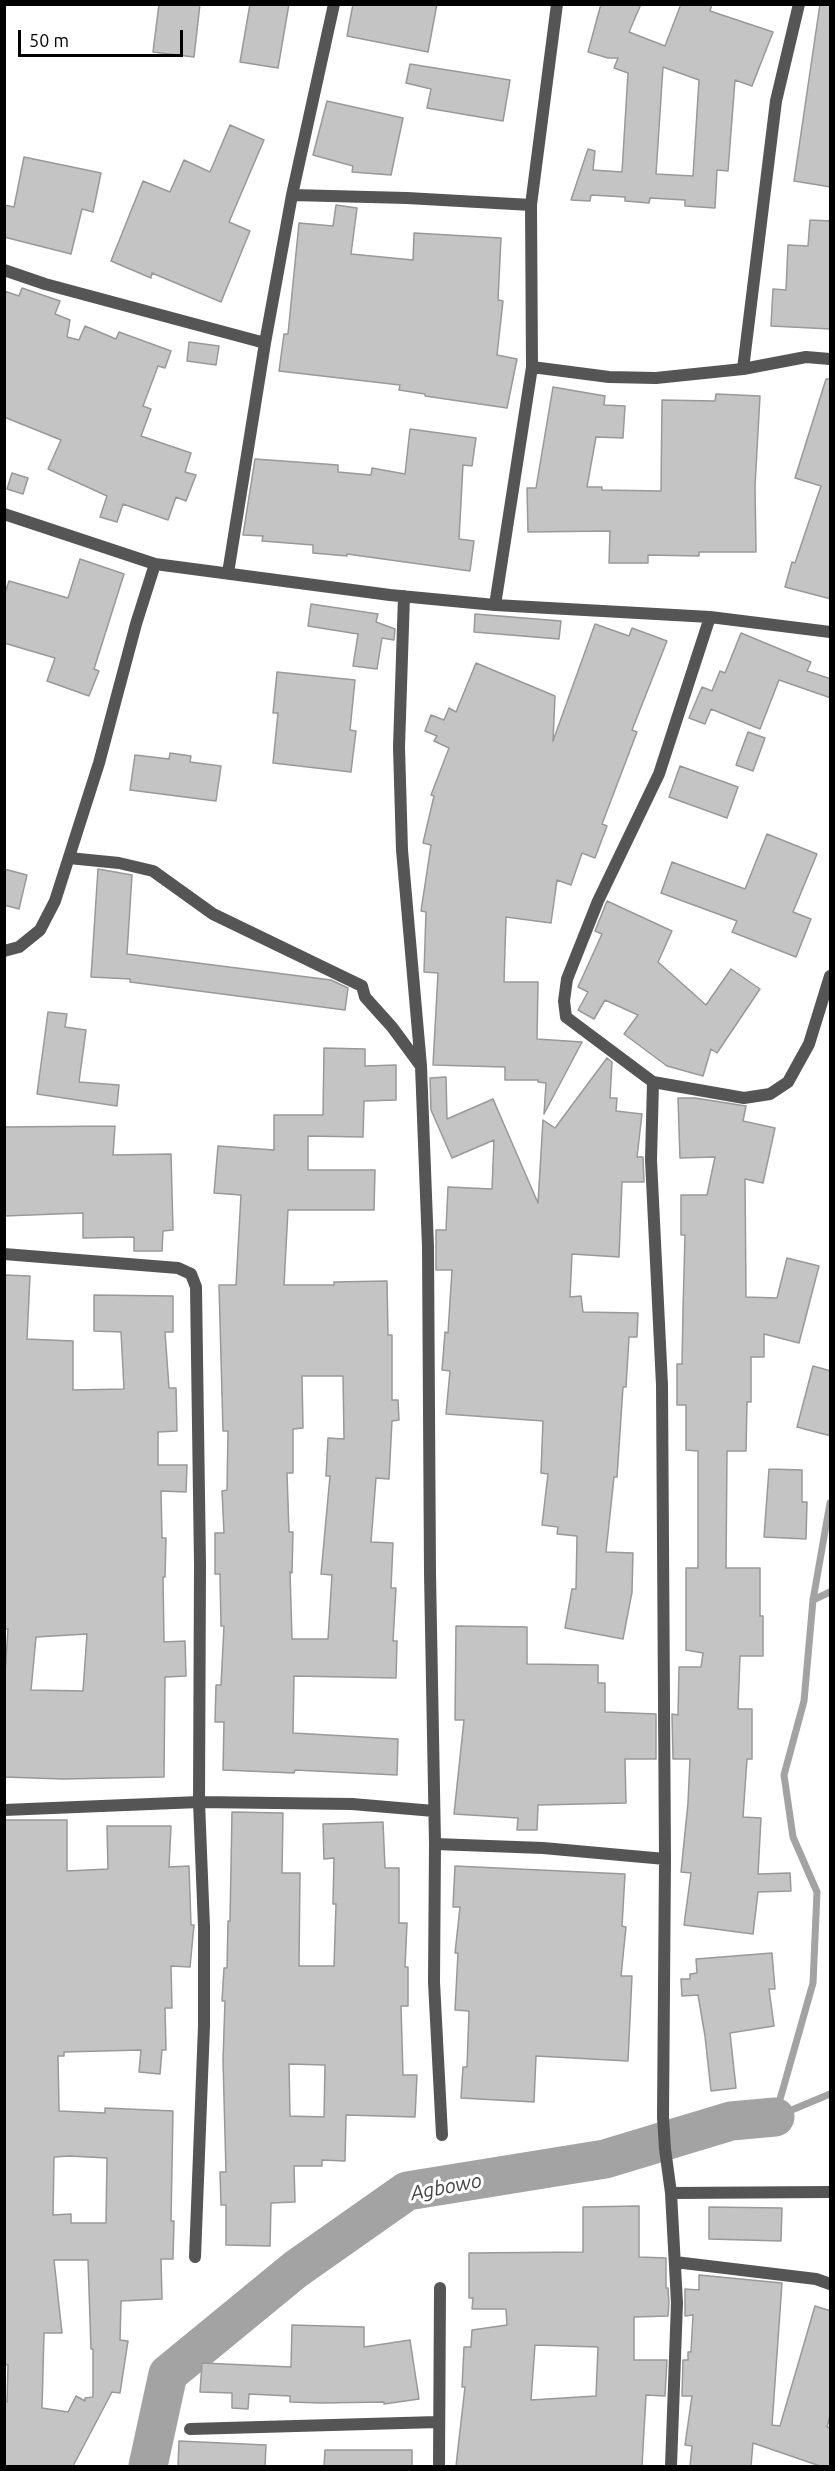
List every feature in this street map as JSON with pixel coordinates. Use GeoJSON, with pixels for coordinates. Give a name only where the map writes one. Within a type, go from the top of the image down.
{"type":"FeatureCollection","features":[{"type":"Feature","properties":{"kind":"street"},"geometry":{"type":"LineString","coordinates":[[228,573],[265,343],[292,195],[334,4]]}},
{"type":"Feature","properties":{"kind":"street"},"geometry":{"type":"LineString","coordinates":[[495,605],[532,367],[531,205],[557,4]]}},
{"type":"Feature","properties":{"kind":"street"},"geometry":{"type":"LineString","coordinates":[[742,369],[776,101],[799,4]]}},
{"type":"Feature","properties":{"kind":"street"},"geometry":{"type":"LineString","coordinates":[[292,195],[407,198],[531,205]]}},
{"type":"Feature","properties":{"kind":"street"},"geometry":{"type":"LineString","coordinates":[[4,270],[45,284],[265,343]]}},
{"type":"Feature","properties":{"kind":"street"},"geometry":{"type":"LineString","coordinates":[[532,367],[609,377],[656,378],[742,369],[806,357],[831,359]]}},
{"type":"Feature","properties":{"kind":"street"},"geometry":{"type":"LineString","coordinates":[[4,514],[155,564],[404,596],[495,605],[710,617],[831,632]]}},
{"type":"Feature","properties":{"kind":"street"},"geometry":{"type":"LineString","coordinates":[[4,951],[19,947],[40,930],[55,902],[99,763],[136,624],[155,564]]}},
{"type":"Feature","properties":{"kind":"street"},"geometry":{"type":"LineString","coordinates":[[404,596],[399,747],[402,850],[421,1066],[428,1247],[430,1573],[435,1844],[434,1983],[442,2135]]}},
{"type":"Feature","properties":{"kind":"street"},"geometry":{"type":"LineString","coordinates":[[710,617],[687,694],[659,774],[598,901],[567,979],[564,1001],[566,1017],[652,1082],[744,1098],[770,1094],[788,1083],[809,1044],[831,976]]}},
{"type":"Feature","properties":{"kind":"street"},"geometry":{"type":"LineString","coordinates":[[69,858],[119,863],[153,872],[213,914],[362,986],[365,997],[392,1027],[421,1066]]}},
{"type":"Feature","properties":{"kind":"street"},"geometry":{"type":"LineString","coordinates":[[652,1082],[651,1160],[662,1385],[665,1859],[663,2116],[675,2262],[676,2344],[671,2466]]}},
{"type":"Feature","properties":{"kind":"street"},"geometry":{"type":"LineString","coordinates":[[4,1254],[178,1268],[191,1274],[196,1287],[200,1564],[199,1802],[204,1927],[204,2026],[195,2257]]}},
{"type":"Feature","properties":{"kind":"street"},"geometry":{"type":"LineString","coordinates":[[4,1810],[199,1802],[352,1804],[434,1811]]}},
{"type":"Feature","properties":{"kind":"street"},"geometry":{"type":"LineString","coordinates":[[435,1844],[543,1848],[665,1859]]}},
{"type":"Feature","properties":{"kind":"street"},"geometry":{"type":"LineString","coordinates":[[671,2193],[831,2193]]}},
{"type":"Feature","properties":{"kind":"street"},"geometry":{"type":"LineString","coordinates":[[675,2262],[816,2279],[831,2284]]}},
{"type":"Feature","properties":{"kind":"street"},"geometry":{"type":"LineString","coordinates":[[439,2466],[440,2288]]}},
{"type":"Feature","properties":{"kind":"street"},"geometry":{"type":"LineString","coordinates":[[190,2429],[438,2422]]}},
{"type":"Feature","properties":{"kind":"building"},"geometry":{"type":"Polygon","coordinates":[[[159,4],[200,4],[194,57],[153,52],[159,4]]]}},
{"type":"Feature","properties":{"kind":"building"},"geometry":{"type":"Polygon","coordinates":[[[250,4],[289,4],[278,68],[240,62],[250,4]]]}},
{"type":"Feature","properties":{"kind":"building"},"geometry":{"type":"Polygon","coordinates":[[[353,4],[437,4],[428,52],[347,36],[353,4]]]}},
{"type":"Feature","properties":{"kind":"building"},"geometry":{"type":"Polygon","coordinates":[[[601,4],[641,4],[629,32],[665,46],[681,4],[712,4],[710,11],[773,32],[752,86],[735,80],[728,171],[717,170],[715,208],[685,206],[685,200],[650,198],[649,203],[625,201],[625,197],[591,195],[590,201],[571,200],[588,149],[595,151],[593,170],[622,172],[628,73],[614,68],[618,58],[608,58],[588,52],[601,4]],[[663,67],[656,174],[693,176],[699,80],[663,67]]]}},
{"type":"Feature","properties":{"kind":"building"},"geometry":{"type":"Polygon","coordinates":[[[820,4],[831,4],[831,187],[794,181],[820,4]]]}},
{"type":"Feature","properties":{"kind":"building"},"geometry":{"type":"Polygon","coordinates":[[[410,64],[510,80],[503,121],[427,108],[431,89],[406,83],[410,64]]]}},
{"type":"Feature","properties":{"kind":"building"},"geometry":{"type":"Polygon","coordinates":[[[327,101],[403,118],[391,175],[352,172],[353,166],[313,155],[327,101]]]}},
{"type":"Feature","properties":{"kind":"building"},"geometry":{"type":"Polygon","coordinates":[[[230,125],[264,140],[229,222],[250,231],[221,302],[152,273],[151,278],[111,261],[143,181],[170,192],[184,160],[210,172],[230,125]]]}},
{"type":"Feature","properties":{"kind":"building"},"geometry":{"type":"Polygon","coordinates":[[[24,157],[101,173],[93,212],[82,209],[71,254],[4,237],[4,205],[14,207],[24,157]]]}},
{"type":"Feature","properties":{"kind":"building"},"geometry":{"type":"Polygon","coordinates":[[[336,205],[357,208],[351,254],[413,260],[414,233],[501,238],[498,300],[503,301],[497,355],[517,359],[507,408],[425,396],[425,394],[399,390],[400,385],[279,371],[284,334],[288,334],[299,223],[333,226],[336,205]]]}},
{"type":"Feature","properties":{"kind":"building"},"geometry":{"type":"Polygon","coordinates":[[[810,220],[831,221],[831,329],[771,326],[773,289],[786,290],[788,245],[808,246],[810,220]]]}},
{"type":"Feature","properties":{"kind":"building"},"geometry":{"type":"Polygon","coordinates":[[[22,288],[60,301],[55,314],[70,320],[67,337],[79,340],[85,326],[116,339],[119,332],[171,351],[165,368],[158,366],[143,406],[151,409],[141,436],[191,453],[185,472],[196,475],[186,501],[176,497],[168,520],[123,504],[117,522],[100,517],[107,496],[48,469],[61,440],[4,417],[4,291],[19,296],[22,288]]]}},
{"type":"Feature","properties":{"kind":"building"},"geometry":{"type":"Polygon","coordinates":[[[189,342],[219,346],[216,365],[187,361],[189,342]]]}},
{"type":"Feature","properties":{"kind":"building"},"geometry":{"type":"Polygon","coordinates":[[[826,379],[831,379],[831,599],[785,587],[821,486],[795,478],[826,379]]]}},
{"type":"Feature","properties":{"kind":"building"},"geometry":{"type":"Polygon","coordinates":[[[553,387],[605,396],[604,405],[625,406],[623,438],[596,437],[587,487],[602,487],[602,490],[661,491],[662,400],[715,401],[716,394],[760,396],[755,486],[756,552],[699,552],[699,556],[648,555],[648,563],[609,563],[610,531],[528,532],[527,488],[536,488],[553,387]]]}},
{"type":"Feature","properties":{"kind":"building"},"geometry":{"type":"Polygon","coordinates":[[[410,429],[476,438],[472,466],[463,465],[459,539],[474,541],[470,571],[347,554],[347,556],[313,553],[313,545],[262,541],[263,536],[243,535],[255,459],[338,465],[338,472],[371,475],[372,468],[405,474],[410,429]]]}},
{"type":"Feature","properties":{"kind":"building"},"geometry":{"type":"Polygon","coordinates":[[[12,473],[28,478],[23,494],[7,489],[12,473]]]}},
{"type":"Feature","properties":{"kind":"building"},"geometry":{"type":"Polygon","coordinates":[[[80,559],[124,574],[94,669],[99,671],[89,696],[47,681],[55,658],[4,643],[4,596],[9,581],[68,598],[80,559]]]}},
{"type":"Feature","properties":{"kind":"building"},"geometry":{"type":"Polygon","coordinates":[[[311,604],[378,614],[376,622],[395,629],[394,640],[382,638],[377,669],[353,666],[358,634],[308,626],[311,604]]]}},
{"type":"Feature","properties":{"kind":"building"},"geometry":{"type":"Polygon","coordinates":[[[475,614],[561,621],[559,639],[474,632],[475,614]]]}},
{"type":"Feature","properties":{"kind":"building"},"geometry":{"type":"Polygon","coordinates":[[[595,624],[629,636],[632,628],[667,641],[632,730],[637,732],[602,824],[607,826],[595,858],[582,853],[571,885],[557,880],[551,923],[506,917],[504,982],[538,982],[537,1039],[582,1042],[544,1114],[546,1083],[538,1082],[538,1080],[505,1080],[505,1067],[433,1065],[438,973],[424,972],[426,912],[421,911],[431,845],[423,843],[434,796],[431,795],[449,748],[434,741],[437,736],[425,731],[431,715],[444,720],[449,708],[456,712],[476,663],[555,696],[553,741],[595,624]]]}},
{"type":"Feature","properties":{"kind":"building"},"geometry":{"type":"Polygon","coordinates":[[[741,633],[811,662],[807,671],[831,679],[831,698],[779,680],[760,729],[711,709],[705,724],[689,718],[702,687],[712,691],[720,671],[725,673],[741,633]]]}},
{"type":"Feature","properties":{"kind":"building"},"geometry":{"type":"Polygon","coordinates":[[[277,672],[355,680],[350,730],[356,731],[351,772],[273,763],[278,713],[273,713],[277,672]]]}},
{"type":"Feature","properties":{"kind":"building"},"geometry":{"type":"Polygon","coordinates":[[[748,732],[765,738],[753,771],[736,765],[748,732]]]}},
{"type":"Feature","properties":{"kind":"building"},"geometry":{"type":"Polygon","coordinates":[[[170,753],[191,756],[190,762],[221,766],[216,801],[130,790],[135,755],[169,759],[170,753]]]}},
{"type":"Feature","properties":{"kind":"building"},"geometry":{"type":"Polygon","coordinates":[[[680,766],[738,787],[727,818],[669,797],[680,766]]]}},
{"type":"Feature","properties":{"kind":"building"},"geometry":{"type":"Polygon","coordinates":[[[767,834],[817,854],[793,912],[811,919],[796,957],[732,932],[737,921],[661,893],[672,862],[745,889],[767,834]]]}},
{"type":"Feature","properties":{"kind":"building"},"geometry":{"type":"Polygon","coordinates":[[[4,869],[27,875],[19,909],[4,905],[4,869]]]}},
{"type":"Feature","properties":{"kind":"building"},"geometry":{"type":"Polygon","coordinates":[[[98,869],[132,875],[127,954],[331,980],[348,988],[345,1010],[130,982],[130,979],[91,977],[98,869]]]}},
{"type":"Feature","properties":{"kind":"building"},"geometry":{"type":"Polygon","coordinates":[[[607,901],[672,931],[658,962],[706,1005],[731,969],[760,989],[717,1053],[711,1049],[703,1076],[667,1066],[624,1034],[638,1015],[605,1000],[594,1019],[578,1010],[588,992],[578,987],[602,934],[595,931],[607,901]]]}},
{"type":"Feature","properties":{"kind":"building"},"geometry":{"type":"Polygon","coordinates":[[[48,1012],[67,1014],[65,1027],[86,1030],[79,1082],[119,1085],[117,1106],[37,1094],[48,1012]]]}},
{"type":"Feature","properties":{"kind":"building"},"geometry":{"type":"Polygon","coordinates":[[[324,1048],[365,1049],[365,1066],[396,1065],[396,1100],[364,1101],[363,1137],[308,1136],[308,1170],[375,1170],[374,1210],[288,1210],[284,1285],[334,1285],[334,1282],[387,1281],[388,1335],[392,1335],[392,1400],[398,1400],[399,1420],[392,1421],[389,1479],[376,1478],[371,1542],[393,1543],[391,1588],[396,1588],[393,1641],[397,1641],[396,1678],[294,1676],[293,1733],[398,1739],[397,1775],[295,1770],[294,1773],[223,1770],[224,1722],[215,1722],[216,1685],[221,1685],[224,1626],[221,1626],[220,1574],[215,1574],[215,1533],[224,1533],[222,1491],[227,1490],[228,1431],[223,1431],[219,1285],[236,1285],[241,1195],[214,1193],[218,1146],[274,1150],[274,1115],[323,1115],[324,1048]],[[302,1376],[303,1428],[293,1429],[293,1473],[287,1473],[289,1532],[293,1532],[292,1573],[290,1572],[292,1639],[328,1639],[332,1575],[321,1574],[330,1476],[326,1476],[328,1438],[344,1439],[343,1376],[302,1376]]]}},
{"type":"Feature","properties":{"kind":"building"},"geometry":{"type":"Polygon","coordinates":[[[607,1058],[612,1062],[610,1098],[617,1098],[616,1111],[642,1114],[637,1157],[643,1157],[644,1182],[622,1182],[619,1257],[572,1254],[570,1297],[581,1296],[583,1312],[638,1313],[637,1337],[629,1337],[617,1477],[614,1477],[606,1552],[633,1553],[632,1592],[623,1639],[565,1628],[572,1589],[576,1589],[577,1536],[557,1534],[558,1527],[542,1525],[548,1474],[541,1473],[543,1421],[446,1414],[450,1371],[442,1370],[445,1332],[448,1333],[452,1270],[436,1270],[436,1230],[446,1230],[448,1187],[492,1189],[494,1140],[452,1158],[431,1110],[430,1078],[446,1077],[447,1119],[493,1099],[538,1203],[543,1120],[555,1128],[607,1058]]]}},
{"type":"Feature","properties":{"kind":"building"},"geometry":{"type":"Polygon","coordinates":[[[678,1098],[695,1098],[746,1106],[743,1121],[775,1128],[763,1183],[745,1179],[746,1297],[777,1298],[787,1258],[819,1266],[799,1343],[764,1334],[764,1357],[751,1357],[751,1402],[747,1402],[746,1451],[727,1451],[726,1568],[760,1568],[760,1616],[763,1616],[763,1656],[740,1656],[738,1709],[752,1709],[752,1759],[747,1759],[743,1817],[761,1818],[758,1874],[790,1873],[791,1891],[758,1892],[753,1934],[684,1925],[691,1873],[681,1872],[690,1759],[673,1759],[672,1714],[678,1715],[679,1667],[701,1667],[703,1653],[686,1650],[686,1568],[698,1568],[698,1451],[686,1450],[686,1405],[677,1405],[677,1364],[682,1364],[685,1235],[681,1235],[681,1195],[707,1195],[715,1157],[680,1158],[678,1098]]]}},
{"type":"Feature","properties":{"kind":"building"},"geometry":{"type":"Polygon","coordinates":[[[115,1126],[113,1155],[171,1154],[173,1230],[163,1231],[162,1251],[134,1251],[134,1237],[83,1238],[83,1213],[4,1216],[4,1127],[115,1126]]]}},
{"type":"Feature","properties":{"kind":"building"},"geometry":{"type":"Polygon","coordinates":[[[4,1275],[30,1276],[27,1339],[73,1341],[73,1390],[124,1389],[121,1332],[94,1331],[94,1295],[173,1296],[173,1332],[165,1332],[169,1388],[176,1388],[177,1431],[158,1432],[158,1465],[187,1465],[186,1492],[161,1491],[162,1538],[166,1538],[165,1577],[163,1577],[164,1642],[185,1641],[186,1676],[165,1677],[164,1777],[63,1779],[4,1777],[4,1688],[8,1629],[4,1629],[4,1275]],[[87,1634],[36,1637],[31,1690],[83,1691],[87,1634]]]}},
{"type":"Feature","properties":{"kind":"building"},"geometry":{"type":"Polygon","coordinates":[[[813,1366],[831,1371],[831,1436],[797,1427],[813,1366]]]}},
{"type":"Feature","properties":{"kind":"building"},"geometry":{"type":"Polygon","coordinates":[[[769,1469],[802,1470],[802,1502],[807,1502],[806,1539],[764,1537],[769,1469]]]}},
{"type":"Feature","properties":{"kind":"building"},"geometry":{"type":"Polygon","coordinates":[[[456,1626],[527,1627],[527,1664],[598,1665],[598,1683],[605,1683],[605,1712],[656,1714],[656,1759],[625,1759],[626,1803],[538,1805],[537,1830],[517,1830],[518,1818],[454,1814],[464,1720],[455,1720],[456,1626]]]}},
{"type":"Feature","properties":{"kind":"building"},"geometry":{"type":"Polygon","coordinates":[[[232,1812],[283,1813],[282,1873],[300,1873],[299,1966],[334,1966],[336,1904],[333,1904],[334,1858],[324,1859],[323,1824],[383,1822],[385,1868],[399,1868],[399,1923],[407,1923],[405,1967],[408,1967],[408,2006],[401,2006],[403,2075],[417,2075],[415,2117],[346,2115],[345,2161],[322,2160],[322,2166],[294,2166],[295,2202],[271,2203],[270,2246],[226,2245],[226,2205],[221,2205],[220,2172],[226,2172],[223,2060],[225,2001],[222,2001],[224,1968],[227,1968],[228,1921],[230,1921],[232,1812]],[[289,2064],[290,2116],[324,2117],[325,2065],[289,2064]]]}},
{"type":"Feature","properties":{"kind":"building"},"geometry":{"type":"Polygon","coordinates":[[[4,1820],[67,1820],[67,1871],[108,1869],[107,1826],[171,1826],[169,1867],[189,1866],[191,1925],[194,1925],[190,1967],[171,1966],[172,2008],[165,2008],[166,2050],[162,2050],[160,2074],[139,2072],[141,2050],[64,2052],[64,2056],[58,2056],[59,2111],[105,2113],[105,2108],[173,2111],[171,2221],[174,2221],[173,2259],[161,2259],[162,2299],[121,2301],[120,2340],[128,2341],[120,2393],[112,2392],[73,2466],[4,2466],[4,2402],[7,2402],[8,2365],[4,2364],[4,1820]],[[54,2157],[53,2215],[71,2214],[71,2223],[106,2223],[107,2158],[54,2157]],[[54,2260],[62,2333],[44,2333],[42,2408],[68,2412],[76,2396],[85,2401],[85,2398],[93,2397],[88,2260],[54,2260]]]}},
{"type":"Feature","properties":{"kind":"building"},"geometry":{"type":"Polygon","coordinates":[[[455,1866],[625,1874],[622,1926],[626,1927],[621,1976],[632,1976],[628,2061],[536,2056],[534,2102],[461,2098],[463,2067],[467,2067],[469,2011],[455,2010],[458,1953],[455,1953],[460,1907],[453,1907],[455,1866]]]}},
{"type":"Feature","properties":{"kind":"building"},"geometry":{"type":"Polygon","coordinates":[[[772,1953],[775,1989],[769,1989],[774,2026],[730,2033],[736,2088],[711,2091],[698,1995],[682,1996],[681,1979],[690,1979],[690,1974],[697,1973],[696,1959],[772,1953]]]}},
{"type":"Feature","properties":{"kind":"building"},"geometry":{"type":"Polygon","coordinates":[[[639,2206],[639,2257],[666,2258],[668,2316],[634,2317],[634,2360],[667,2360],[665,2396],[646,2395],[642,2466],[456,2466],[465,2387],[462,2387],[464,2347],[471,2347],[472,2330],[507,2325],[506,2309],[472,2309],[473,2298],[469,2298],[469,2253],[583,2252],[583,2207],[639,2206]],[[535,2345],[531,2400],[596,2396],[598,2347],[535,2345]]]}},
{"type":"Feature","properties":{"kind":"building"},"geometry":{"type":"Polygon","coordinates":[[[709,2207],[782,2208],[781,2241],[709,2239],[709,2207]]]}},
{"type":"Feature","properties":{"kind":"building"},"geometry":{"type":"Polygon","coordinates":[[[699,2275],[782,2283],[772,2425],[780,2426],[815,2306],[831,2311],[831,2412],[827,2427],[831,2428],[831,2466],[820,2466],[753,2443],[751,2466],[690,2466],[692,2446],[685,2445],[692,2396],[682,2396],[683,2360],[688,2360],[688,2352],[691,2352],[693,2315],[685,2316],[685,2289],[699,2290],[699,2275]]]}},
{"type":"Feature","properties":{"kind":"building"},"geometry":{"type":"Polygon","coordinates":[[[292,2325],[364,2327],[364,2347],[410,2340],[419,2399],[384,2404],[384,2402],[321,2403],[290,2402],[290,2396],[249,2394],[248,2409],[232,2408],[232,2393],[200,2392],[202,2363],[291,2367],[292,2325]]]}},
{"type":"Feature","properties":{"kind":"building"},"geometry":{"type":"Polygon","coordinates":[[[179,2441],[266,2445],[265,2466],[178,2466],[179,2441]]]}},
{"type":"Feature","properties":{"kind":"building"},"geometry":{"type":"Polygon","coordinates":[[[325,2450],[412,2450],[412,2466],[324,2466],[325,2450]]]}},
{"type":"Feature","properties":{"kind":"waterway"},"geometry":{"type":"LineString","coordinates":[[775,2117],[813,1983],[817,1892],[793,1837],[784,1775],[804,1701],[813,1600],[830,1503]]}},
{"type":"Feature","properties":{"kind":"waterway"},"geometry":{"type":"LineString","coordinates":[[813,1600],[830,1592]]}},
{"type":"Feature","properties":{"kind":"waterway","name":"Agbowo"},"geometry":{"type":"LineString","coordinates":[[775,2117],[830,2094]]}},
{"type":"Feature","properties":{"kind":"waterway","name":"Agbowo"},"geometry":{"type":"LineString","coordinates":[[148,2466],[168,2374],[296,2269],[407,2191],[605,2159],[731,2121],[775,2117]]}}]}
